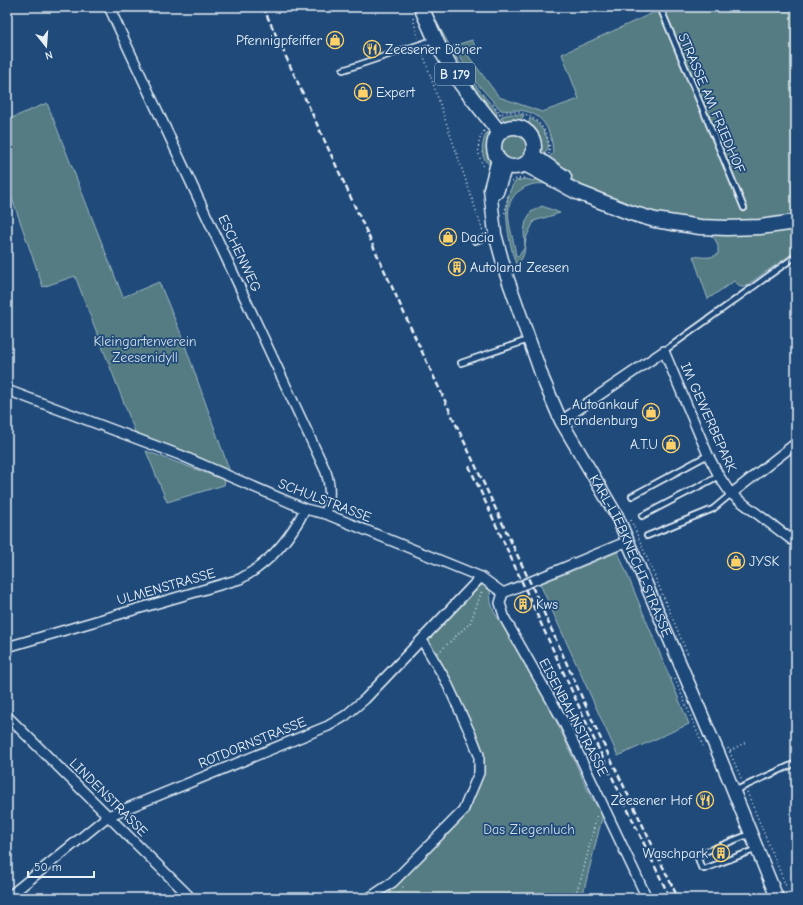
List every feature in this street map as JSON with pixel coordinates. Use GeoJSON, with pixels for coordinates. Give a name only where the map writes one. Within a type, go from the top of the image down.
{"type":"FeatureCollection","features":[{"type":"Feature","properties":{"kind":"main road","name":"B 179"},"geometry":{"type":"LineString","coordinates":[[416,11],[435,39],[461,84],[497,123]]}},
{"type":"Feature","properties":{"kind":"main road"},"geometry":{"type":"LineString","coordinates":[[497,123],[511,128],[523,129],[528,132],[534,143],[529,159],[513,167],[502,162],[494,148],[497,123]]}},
{"type":"Feature","properties":{"kind":"main road"},"geometry":{"type":"LineString","coordinates":[[529,159],[576,192],[592,196],[631,213],[656,220],[693,226],[760,227],[796,222]]}},
{"type":"Feature","properties":{"kind":"street","name":"ESCHENWEG"},"geometry":{"type":"LineString","coordinates":[[109,7],[326,472],[330,483],[330,494],[326,514]]}},
{"type":"Feature","properties":{"kind":"street","name":"KARL-LIEBKNECHT-STRASSE"},"geometry":{"type":"LineString","coordinates":[[492,212],[490,189],[493,176],[502,162]]}},
{"type":"Feature","properties":{"kind":"street","name":"KARL-LIEBKNECHT-STRASSE"},"geometry":{"type":"LineString","coordinates":[[502,162],[500,180],[492,212],[490,236],[506,274],[528,340],[561,421],[617,516],[719,755],[777,898]]}},
{"type":"Feature","properties":{"kind":"street"},"geometry":{"type":"LineString","coordinates":[[561,421],[664,351]]}},
{"type":"Feature","properties":{"kind":"street","name":"IM GEWERBEPARK"},"geometry":{"type":"LineString","coordinates":[[664,351],[708,455],[731,494],[796,543]]}},
{"type":"Feature","properties":{"kind":"street","name":"SCHULSTRASSE"},"geometry":{"type":"LineString","coordinates":[[7,390],[180,455],[305,509],[326,514],[481,576],[503,593]]}},
{"type":"Feature","properties":{"kind":"street","name":"IM GEWERBEPARK"},"geometry":{"type":"LineString","coordinates":[[731,494],[796,444]]}},
{"type":"Feature","properties":{"kind":"street","name":"ULMENSTRASSE"},"geometry":{"type":"LineString","coordinates":[[7,647],[240,579],[255,571],[275,554],[299,521],[305,509]]}},
{"type":"Feature","properties":{"kind":"street"},"geometry":{"type":"LineString","coordinates":[[503,593],[628,542]]}},
{"type":"Feature","properties":{"kind":"street","name":"ROTDORNSTRASSE"},"geometry":{"type":"LineString","coordinates":[[13,896],[108,816],[328,726],[345,716],[364,699],[422,640],[481,576]]}},
{"type":"Feature","properties":{"kind":"street","name":"EISENBAHNSTRASSE"},"geometry":{"type":"LineString","coordinates":[[503,593],[500,603],[505,619],[563,721],[647,898]]}},
{"type":"Feature","properties":{"kind":"street"},"geometry":{"type":"LineString","coordinates":[[369,898],[393,882],[463,810],[479,773],[479,755],[472,737],[434,660],[422,640]]}},
{"type":"Feature","properties":{"kind":"street","name":"LINDENSTRASSE"},"geometry":{"type":"LineString","coordinates":[[7,716],[191,898]]}},
{"type":"Feature","properties":{"kind":"lane","name":"STRASSE AM FRIEDHOF"},"geometry":{"type":"LineString","coordinates":[[660,7],[744,208]]}},
{"type":"Feature","properties":{"kind":"lane"},"geometry":{"type":"LineString","coordinates":[[343,70],[435,39]]}},
{"type":"Feature","properties":{"kind":"lane"},"geometry":{"type":"LineString","coordinates":[[475,242],[490,236]]}},
{"type":"Feature","properties":{"kind":"lane"},"geometry":{"type":"LineString","coordinates":[[664,351],[796,256]]}},
{"type":"Feature","properties":{"kind":"lane"},"geometry":{"type":"LineString","coordinates":[[461,363],[528,340]]}},
{"type":"Feature","properties":{"kind":"lane"},"geometry":{"type":"LineString","coordinates":[[632,496],[708,455]]}},
{"type":"Feature","properties":{"kind":"lane"},"geometry":{"type":"LineString","coordinates":[[642,516],[719,476]]}},
{"type":"Feature","properties":{"kind":"lane"},"geometry":{"type":"LineString","coordinates":[[647,536],[713,509],[731,494]]}},
{"type":"Feature","properties":{"kind":"lane"},"geometry":{"type":"LineString","coordinates":[[733,792],[796,763]]}},
{"type":"Feature","properties":{"kind":"lane"},"geometry":{"type":"LineString","coordinates":[[750,834],[702,853],[698,858],[701,867],[704,870],[757,849]]}},
{"type":"Feature","properties":{"kind":"path"},"geometry":{"type":"LineString","coordinates":[[416,11],[420,45],[490,236]]}},
{"type":"Feature","properties":{"kind":"path"},"geometry":{"type":"LineString","coordinates":[[489,100],[497,123],[482,132],[478,146],[479,156],[483,166],[493,176]]}},
{"type":"Feature","properties":{"kind":"path"},"geometry":{"type":"LineString","coordinates":[[505,222],[508,191]]}},
{"type":"Feature","properties":{"kind":"path"},"geometry":{"type":"LineString","coordinates":[[434,660],[435,656],[470,623],[482,591]]}},
{"type":"Feature","properties":{"kind":"path"},"geometry":{"type":"LineString","coordinates":[[673,676],[704,749]]}},
{"type":"Feature","properties":{"kind":"path"},"geometry":{"type":"LineString","coordinates":[[574,898],[582,876],[601,800]]}},
{"type":"Feature","properties":{"kind":"green space"},"geometry":{"type":"Polygon","coordinates":[[[424,7],[429,7],[459,61],[485,98],[496,110],[497,116],[473,92],[424,7]]]}},
{"type":"Feature","properties":{"kind":"green space"},"geometry":{"type":"Polygon","coordinates":[[[666,7],[796,7],[796,215],[742,221],[688,219],[661,215],[609,199],[580,184],[547,160],[553,153],[551,137],[540,118],[526,111],[501,110],[474,80],[453,46],[472,40],[477,50],[467,54],[499,97],[542,112],[579,99],[562,54],[666,7]]]}},
{"type":"Feature","properties":{"kind":"green space","name":"Kleingartenverein Zeesenidyll"},"geometry":{"type":"Polygon","coordinates":[[[47,103],[123,297],[159,282],[181,334],[230,472],[137,437],[75,276],[43,287],[7,184],[7,120],[47,103]]]}},
{"type":"Feature","properties":{"kind":"green space"},"geometry":{"type":"Polygon","coordinates":[[[511,114],[524,115],[519,123],[501,119],[502,116],[511,114]]]}},
{"type":"Feature","properties":{"kind":"green space"},"geometry":{"type":"Polygon","coordinates":[[[530,118],[537,123],[546,135],[548,148],[543,156],[538,139],[528,126],[530,118]]]}},
{"type":"Feature","properties":{"kind":"green space"},"geometry":{"type":"Polygon","coordinates":[[[487,132],[490,141],[489,149],[492,161],[489,164],[484,158],[482,149],[487,132]]]}},
{"type":"Feature","properties":{"kind":"green space"},"geometry":{"type":"Polygon","coordinates":[[[514,133],[524,137],[528,147],[524,157],[514,161],[504,157],[500,147],[504,137],[514,133]]]}},
{"type":"Feature","properties":{"kind":"green space"},"geometry":{"type":"Polygon","coordinates":[[[538,176],[638,219],[796,226],[796,251],[744,287],[741,287],[734,281],[708,299],[693,256],[709,257],[718,254],[718,246],[715,239],[710,235],[672,231],[635,223],[546,184],[533,184],[525,187],[514,195],[510,203],[510,229],[516,256],[518,257],[525,247],[522,259],[516,264],[508,233],[508,198],[516,181],[525,179],[534,181],[538,176]]]}},
{"type":"Feature","properties":{"kind":"green space"},"geometry":{"type":"Polygon","coordinates":[[[542,206],[560,213],[534,221],[525,246],[524,232],[526,221],[531,212],[542,206]]]}},
{"type":"Feature","properties":{"kind":"green space"},"geometry":{"type":"Polygon","coordinates":[[[146,451],[225,480],[224,485],[167,502],[146,451]]]}},
{"type":"Feature","properties":{"kind":"green space"},"geometry":{"type":"Polygon","coordinates":[[[618,552],[689,724],[618,756],[540,584],[618,552]]]}},
{"type":"Feature","properties":{"kind":"green space","name":"Das Ziegenluch"},"geometry":{"type":"Polygon","coordinates":[[[478,585],[484,585],[490,590],[494,612],[520,651],[553,714],[591,797],[603,814],[582,898],[387,898],[410,864],[463,811],[474,786],[479,755],[422,640],[478,585]]]}},
{"type":"Feature","properties":{"kind":"waterway"},"geometry":{"type":"LineString","coordinates":[[7,227],[10,242],[10,250],[7,258]]}},
{"type":"Feature","properties":{"kind":"railway"},"geometry":{"type":"LineString","coordinates":[[263,7],[530,582],[598,733],[678,898]]}},
{"type":"Feature","properties":{"kind":"railway"},"geometry":{"type":"LineString","coordinates":[[469,466],[592,735],[670,898]]}},
{"type":"Feature","properties":{"kind":"place","name":"Pfennigpfeiffer"},"geometry":{"type":"Point","coordinates":[335,40]}},
{"type":"Feature","properties":{"kind":"place","name":"Zeesener Döner"},"geometry":{"type":"Point","coordinates":[372,49]}},
{"type":"Feature","properties":{"kind":"place","name":"Expert"},"geometry":{"type":"Point","coordinates":[363,92]}},
{"type":"Feature","properties":{"kind":"place","name":"Dacia"},"geometry":{"type":"Point","coordinates":[448,237]}},
{"type":"Feature","properties":{"kind":"place","name":"Autoland Zeesen"},"geometry":{"type":"Point","coordinates":[457,267]}},
{"type":"Feature","properties":{"kind":"place","name":"Autoankauf Brandenburg"},"geometry":{"type":"Point","coordinates":[651,412]}},
{"type":"Feature","properties":{"kind":"place","name":"A.T.U"},"geometry":{"type":"Point","coordinates":[671,444]}},
{"type":"Feature","properties":{"kind":"place","name":"JYSK"},"geometry":{"type":"Point","coordinates":[736,561]}},
{"type":"Feature","properties":{"kind":"place","name":"Kws"},"geometry":{"type":"Point","coordinates":[523,604]}},
{"type":"Feature","properties":{"kind":"place","name":"Zeesener Hof"},"geometry":{"type":"Point","coordinates":[705,800]}},
{"type":"Feature","properties":{"kind":"place","name":"Waschpark"},"geometry":{"type":"Point","coordinates":[721,853]}}]}
